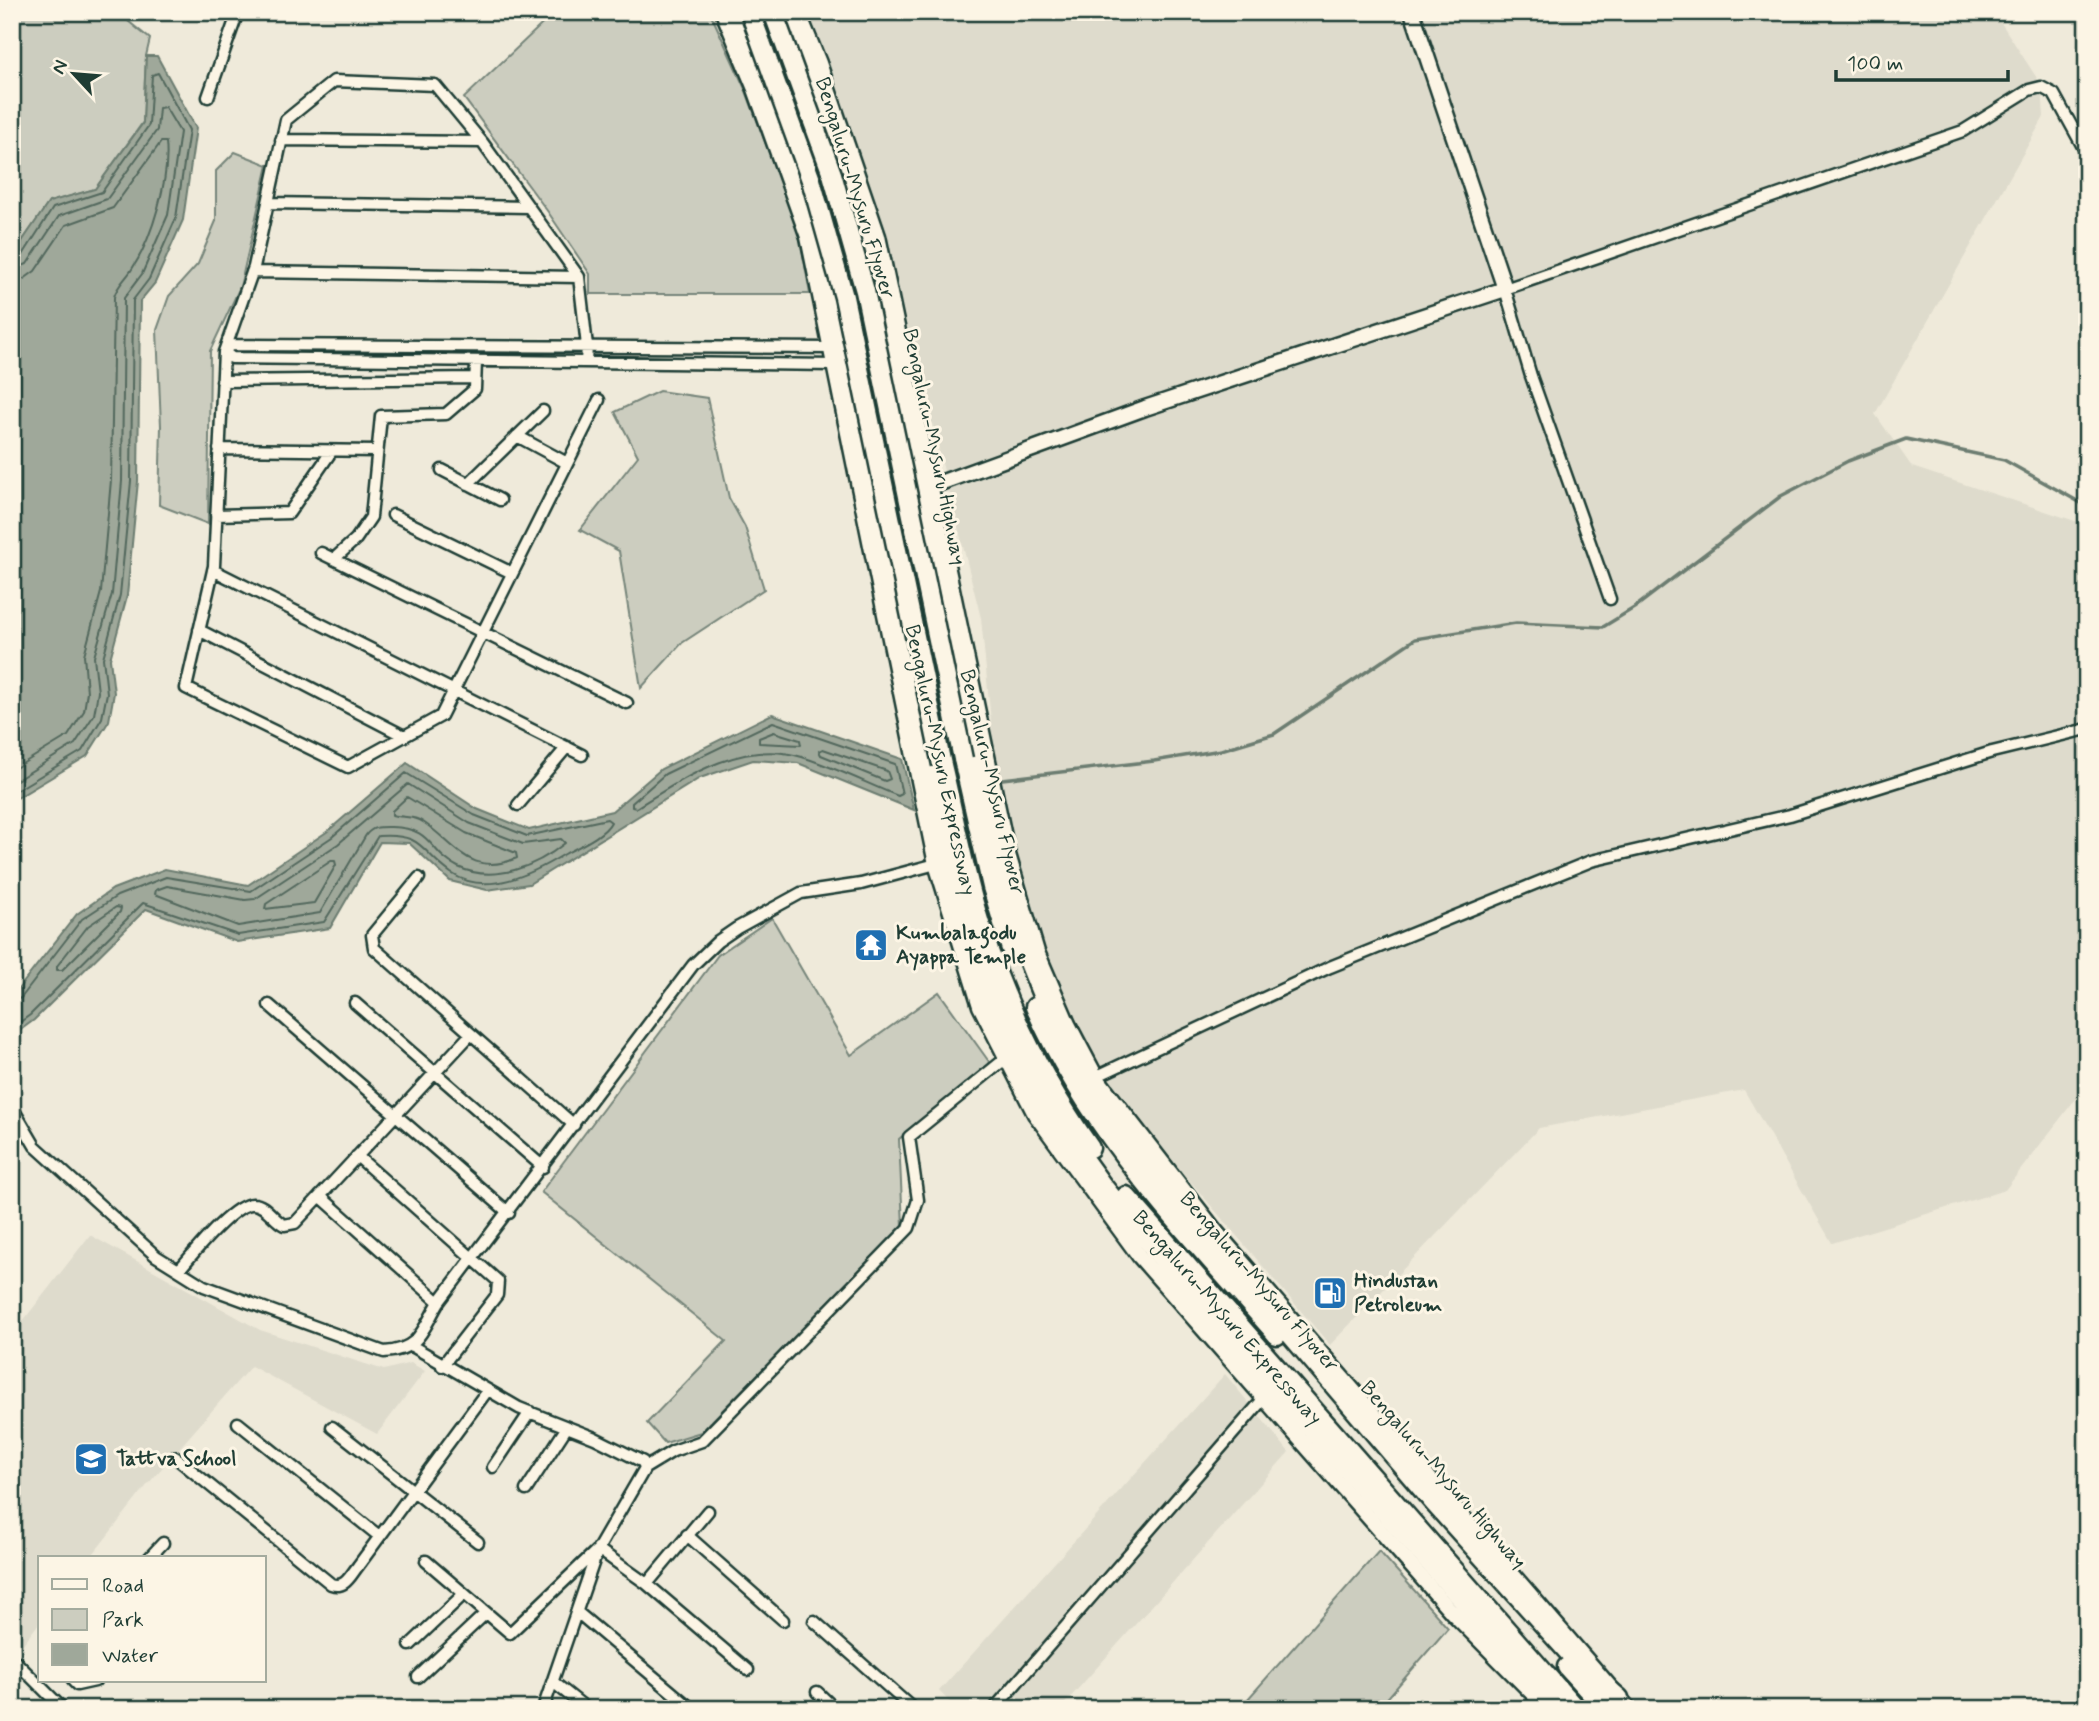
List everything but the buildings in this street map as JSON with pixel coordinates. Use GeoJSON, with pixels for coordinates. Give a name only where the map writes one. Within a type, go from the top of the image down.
{"type":"FeatureCollection","features":[{"type":"Feature","properties":{"kind":"highway","name":"Bengaluru-Mysuru Expressway"},"geometry":{"type":"LineString","coordinates":[[735,12],[760,88],[810,209],[837,320],[869,503],[947,857],[988,988],[1016,1051],[1061,1128],[1102,1185],[1171,1270],[1545,1693],[1551,1709]]}},
{"type":"Feature","properties":{"kind":"highway","name":"Bengaluru-Mysuru Expressway"},"geometry":{"type":"LineString","coordinates":[[750,12],[811,180],[844,297],[930,782]]}},
{"type":"Feature","properties":{"kind":"highway","name":"Bengaluru-Mysuru Flyover"},"geometry":{"type":"LineString","coordinates":[[774,12],[832,174],[856,257],[989,875],[1013,953],[1044,1028],[1087,1106],[1146,1187],[1617,1705]]}},
{"type":"Feature","properties":{"kind":"highway","name":"Bengaluru-Mysuru Highway"},"geometry":{"type":"LineString","coordinates":[[785,12],[813,65],[883,308],[1019,938],[1046,1005],[1147,1166],[1434,1503],[1617,1705]]}},
{"type":"Feature","properties":{"kind":"highway","name":"Bengaluru-Mysuru Flyover"},"geometry":{"type":"LineString","coordinates":[[930,782],[971,892],[992,961],[1035,1058],[1088,1146],[1130,1201],[1576,1709]]}},
{"type":"Feature","properties":{"kind":"street"},"geometry":{"type":"LineString","coordinates":[[208,97],[238,12]]}},
{"type":"Feature","properties":{"kind":"street","name":"Bengaluru-Mysuru Expressway"},"geometry":{"type":"LineString","coordinates":[[723,12],[760,88],[808,237],[835,365],[869,503]]}},
{"type":"Feature","properties":{"kind":"street"},"geometry":{"type":"LineString","coordinates":[[760,88],[813,65],[798,12]]}},
{"type":"Feature","properties":{"kind":"street"},"geometry":{"type":"LineString","coordinates":[[1412,12],[1505,289],[1531,376],[1610,599]]}},
{"type":"Feature","properties":{"kind":"street"},"geometry":{"type":"LineString","coordinates":[[586,362],[587,346],[579,276],[482,142],[435,85],[334,81],[286,120],[252,272],[224,352],[214,570],[186,688],[348,767],[441,716],[599,400]]}},
{"type":"Feature","properties":{"kind":"street"},"geometry":{"type":"LineString","coordinates":[[869,503],[924,489],[1145,408],[1505,289],[1964,131],[2029,90],[2041,87],[2054,94],[2087,154]]}},
{"type":"Feature","properties":{"kind":"street"},"geometry":{"type":"LineString","coordinates":[[281,140],[482,142]]}},
{"type":"Feature","properties":{"kind":"street"},"geometry":{"type":"LineString","coordinates":[[268,202],[528,206]]}},
{"type":"Feature","properties":{"kind":"street"},"geometry":{"type":"LineString","coordinates":[[252,272],[579,276]]}},
{"type":"Feature","properties":{"kind":"street"},"geometry":{"type":"LineString","coordinates":[[224,352],[230,345],[832,348]]}},
{"type":"Feature","properties":{"kind":"street"},"geometry":{"type":"LineString","coordinates":[[224,352],[232,358],[835,365]]}},
{"type":"Feature","properties":{"kind":"street"},"geometry":{"type":"LineString","coordinates":[[334,559],[356,539],[371,517],[381,416],[446,414],[475,389],[476,361]]}},
{"type":"Feature","properties":{"kind":"street"},"geometry":{"type":"LineString","coordinates":[[222,381],[475,378]]}},
{"type":"Feature","properties":{"kind":"street"},"geometry":{"type":"LineString","coordinates":[[468,484],[543,411]]}},
{"type":"Feature","properties":{"kind":"street"},"geometry":{"type":"LineString","coordinates":[[517,436],[567,463]]}},
{"type":"Feature","properties":{"kind":"street"},"geometry":{"type":"LineString","coordinates":[[219,449],[377,451]]}},
{"type":"Feature","properties":{"kind":"street"},"geometry":{"type":"LineString","coordinates":[[216,516],[289,513],[331,452]]}},
{"type":"Feature","properties":{"kind":"street"},"geometry":{"type":"LineString","coordinates":[[442,470],[500,500]]}},
{"type":"Feature","properties":{"kind":"street"},"geometry":{"type":"LineString","coordinates":[[393,515],[512,573]]}},
{"type":"Feature","properties":{"kind":"street"},"geometry":{"type":"LineString","coordinates":[[321,553],[627,703]]}},
{"type":"Feature","properties":{"kind":"street"},"geometry":{"type":"LineString","coordinates":[[214,570],[582,755]]}},
{"type":"Feature","properties":{"kind":"street"},"geometry":{"type":"LineString","coordinates":[[199,630],[404,736]]}},
{"type":"Feature","properties":{"kind":"street"},"geometry":{"type":"LineString","coordinates":[[1091,1079],[1330,967],[1591,861],[1790,815],[1992,752],[2087,729]]}},
{"type":"Feature","properties":{"kind":"street"},"geometry":{"type":"LineString","coordinates":[[518,805],[567,747]]}},
{"type":"Feature","properties":{"kind":"street","name":"Bengaluru-Mysuru Expressway"},"geometry":{"type":"LineString","coordinates":[[930,782],[936,864],[967,970],[1005,1059],[1035,1114],[1140,1257],[1451,1611],[1551,1709]]}},
{"type":"Feature","properties":{"kind":"street"},"geometry":{"type":"LineString","coordinates":[[12,1107],[35,1146],[142,1244],[204,1286],[366,1347],[384,1352],[401,1351],[412,1346],[439,1302],[509,1213],[693,965],[718,941],[802,893],[861,884],[936,864]]}},
{"type":"Feature","properties":{"kind":"street"},"geometry":{"type":"LineString","coordinates":[[419,878],[372,935],[371,943],[574,1125]]}},
{"type":"Feature","properties":{"kind":"street"},"geometry":{"type":"LineString","coordinates":[[355,1003],[543,1167]]}},
{"type":"Feature","properties":{"kind":"street"},"geometry":{"type":"LineString","coordinates":[[269,1005],[509,1213]]}},
{"type":"Feature","properties":{"kind":"street"},"geometry":{"type":"LineString","coordinates":[[179,1270],[212,1231],[246,1205],[262,1206],[279,1223],[290,1226],[471,1034]]}},
{"type":"Feature","properties":{"kind":"street"},"geometry":{"type":"LineString","coordinates":[[543,1709],[598,1549],[645,1468],[673,1451],[702,1441],[909,1228],[918,1200],[909,1137],[1005,1059]]}},
{"type":"Feature","properties":{"kind":"street"},"geometry":{"type":"LineString","coordinates":[[357,1156],[498,1281],[497,1296],[442,1366]]}},
{"type":"Feature","properties":{"kind":"street"},"geometry":{"type":"LineString","coordinates":[[320,1196],[439,1302]]}},
{"type":"Feature","properties":{"kind":"street"},"geometry":{"type":"LineString","coordinates":[[412,1346],[487,1391],[631,1454],[643,1462],[645,1468]]}},
{"type":"Feature","properties":{"kind":"street"},"geometry":{"type":"LineString","coordinates":[[175,1457],[331,1584],[343,1585],[487,1391]]}},
{"type":"Feature","properties":{"kind":"street"},"geometry":{"type":"LineString","coordinates":[[994,1709],[1265,1397]]}},
{"type":"Feature","properties":{"kind":"street"},"geometry":{"type":"LineString","coordinates":[[493,1467],[530,1412]]}},
{"type":"Feature","properties":{"kind":"street"},"geometry":{"type":"LineString","coordinates":[[238,1423],[379,1536]]}},
{"type":"Feature","properties":{"kind":"street"},"geometry":{"type":"LineString","coordinates":[[332,1427],[478,1542]]}},
{"type":"Feature","properties":{"kind":"street"},"geometry":{"type":"LineString","coordinates":[[526,1490],[567,1427]]}},
{"type":"Feature","properties":{"kind":"street"},"geometry":{"type":"LineString","coordinates":[[647,1584],[708,1511]]}},
{"type":"Feature","properties":{"kind":"street"},"geometry":{"type":"LineString","coordinates":[[687,1535],[783,1620]]}},
{"type":"Feature","properties":{"kind":"street"},"geometry":{"type":"LineString","coordinates":[[151,1556],[163,1544]]}},
{"type":"Feature","properties":{"kind":"street"},"geometry":{"type":"LineString","coordinates":[[598,1549],[647,1584],[748,1670]]}},
{"type":"Feature","properties":{"kind":"street"},"geometry":{"type":"LineString","coordinates":[[426,1561],[510,1633],[598,1549]]}},
{"type":"Feature","properties":{"kind":"street"},"geometry":{"type":"LineString","coordinates":[[410,1645],[464,1594]]}},
{"type":"Feature","properties":{"kind":"street"},"geometry":{"type":"LineString","coordinates":[[577,1612],[692,1709]]}},
{"type":"Feature","properties":{"kind":"street"},"geometry":{"type":"LineString","coordinates":[[418,1677],[486,1613]]}},
{"type":"Feature","properties":{"kind":"street"},"geometry":{"type":"LineString","coordinates":[[814,1621],[913,1709]]}},
{"type":"Feature","properties":{"kind":"street"},"geometry":{"type":"LineString","coordinates":[[12,1658],[63,1709]]}},
{"type":"Feature","properties":{"kind":"street"},"geometry":{"type":"LineString","coordinates":[[74,1682],[77,1685],[90,1682]]}},
{"type":"Feature","properties":{"kind":"street"},"geometry":{"type":"LineString","coordinates":[[553,1682],[587,1709]]}},
{"type":"Feature","properties":{"kind":"street"},"geometry":{"type":"LineString","coordinates":[[817,1692],[835,1709]]}},
{"type":"Feature","properties":{"kind":"shaded area"},"geometry":{"type":"Polygon","coordinates":[[[804,12],[1994,12],[2042,86],[2044,117],[1875,414],[1912,467],[2087,525],[2087,1084],[2005,1190],[1832,1243],[1744,1090],[1539,1128],[1330,1345],[1096,1071],[1047,960],[1014,848],[994,753],[981,618],[890,256],[804,12]]]}},
{"type":"Feature","properties":{"kind":"shaded area","name":"Tattva School"},"geometry":{"type":"Polygon","coordinates":[[[90,1235],[260,1330],[384,1370],[411,1363],[425,1371],[377,1434],[251,1366],[148,1484],[92,1556],[38,1556],[38,1625],[19,1649],[12,1641],[12,1335],[90,1235]]]}},
{"type":"Feature","properties":{"kind":"shaded area"},"geometry":{"type":"Polygon","coordinates":[[[1225,1374],[1289,1452],[1060,1709],[956,1709],[939,1691],[1225,1374]]]}},
{"type":"Feature","properties":{"kind":"green space"},"geometry":{"type":"Polygon","coordinates":[[[12,12],[117,12],[150,39],[146,56],[143,122],[95,189],[49,202],[12,256],[12,12]]]}},
{"type":"Feature","properties":{"kind":"green space"},"geometry":{"type":"Polygon","coordinates":[[[555,12],[611,12],[616,21],[634,12],[710,12],[746,91],[800,236],[810,294],[590,294],[590,274],[464,98],[555,12]]]}},
{"type":"Feature","properties":{"kind":"green space"},"geometry":{"type":"Polygon","coordinates":[[[235,152],[268,165],[240,287],[210,351],[208,524],[159,505],[161,426],[157,330],[169,296],[198,264],[216,221],[216,171],[235,152]]]}},
{"type":"Feature","properties":{"kind":"green space"},"geometry":{"type":"Polygon","coordinates":[[[659,391],[707,398],[729,498],[745,527],[764,589],[682,643],[641,688],[619,551],[580,530],[638,456],[615,412],[659,391]]]}},
{"type":"Feature","properties":{"kind":"green space"},"geometry":{"type":"Polygon","coordinates":[[[772,918],[851,1055],[939,992],[990,1063],[899,1139],[903,1226],[701,1432],[665,1443],[647,1423],[726,1341],[541,1192],[718,955],[772,918]]]}},
{"type":"Feature","properties":{"kind":"green space"},"geometry":{"type":"Polygon","coordinates":[[[1379,1551],[1448,1628],[1378,1709],[1239,1709],[1379,1551]]]}},
{"type":"Feature","properties":{"kind":"water"},"geometry":{"type":"Polygon","coordinates":[[[146,56],[157,56],[196,128],[183,220],[155,283],[140,301],[138,481],[127,596],[110,659],[114,693],[109,721],[87,756],[12,801],[12,256],[49,202],[95,189],[143,123],[146,56]]]}},
{"type":"Feature","properties":{"kind":"water"},"geometry":{"type":"Polygon","coordinates":[[[772,714],[902,759],[914,810],[798,763],[753,760],[700,778],[529,884],[487,890],[450,881],[409,843],[380,842],[330,928],[237,942],[146,909],[34,1020],[12,1036],[12,997],[77,914],[113,889],[165,869],[248,885],[328,831],[407,763],[477,809],[529,830],[612,811],[661,769],[772,714]]]}},
{"type":"Feature","properties":{"kind":"waterway"},"geometry":{"type":"LineString","coordinates":[[994,780],[1154,761],[1221,750],[1274,734],[1415,639],[1516,623],[1603,627],[1634,608],[1781,496],[1848,461],[1906,439],[2004,460],[2081,503],[2087,513]]}},
{"type":"Feature","properties":{"kind":"place","name":"Kumbalagodu Ayappa Temple"},"geometry":{"type":"Point","coordinates":[871,945]}},
{"type":"Feature","properties":{"kind":"place","name":"Hindustan Petroleum"},"geometry":{"type":"Point","coordinates":[1330,1293]}},
{"type":"Feature","properties":{"kind":"place","name":"Tattva School"},"geometry":{"type":"Point","coordinates":[91,1459]}}]}
